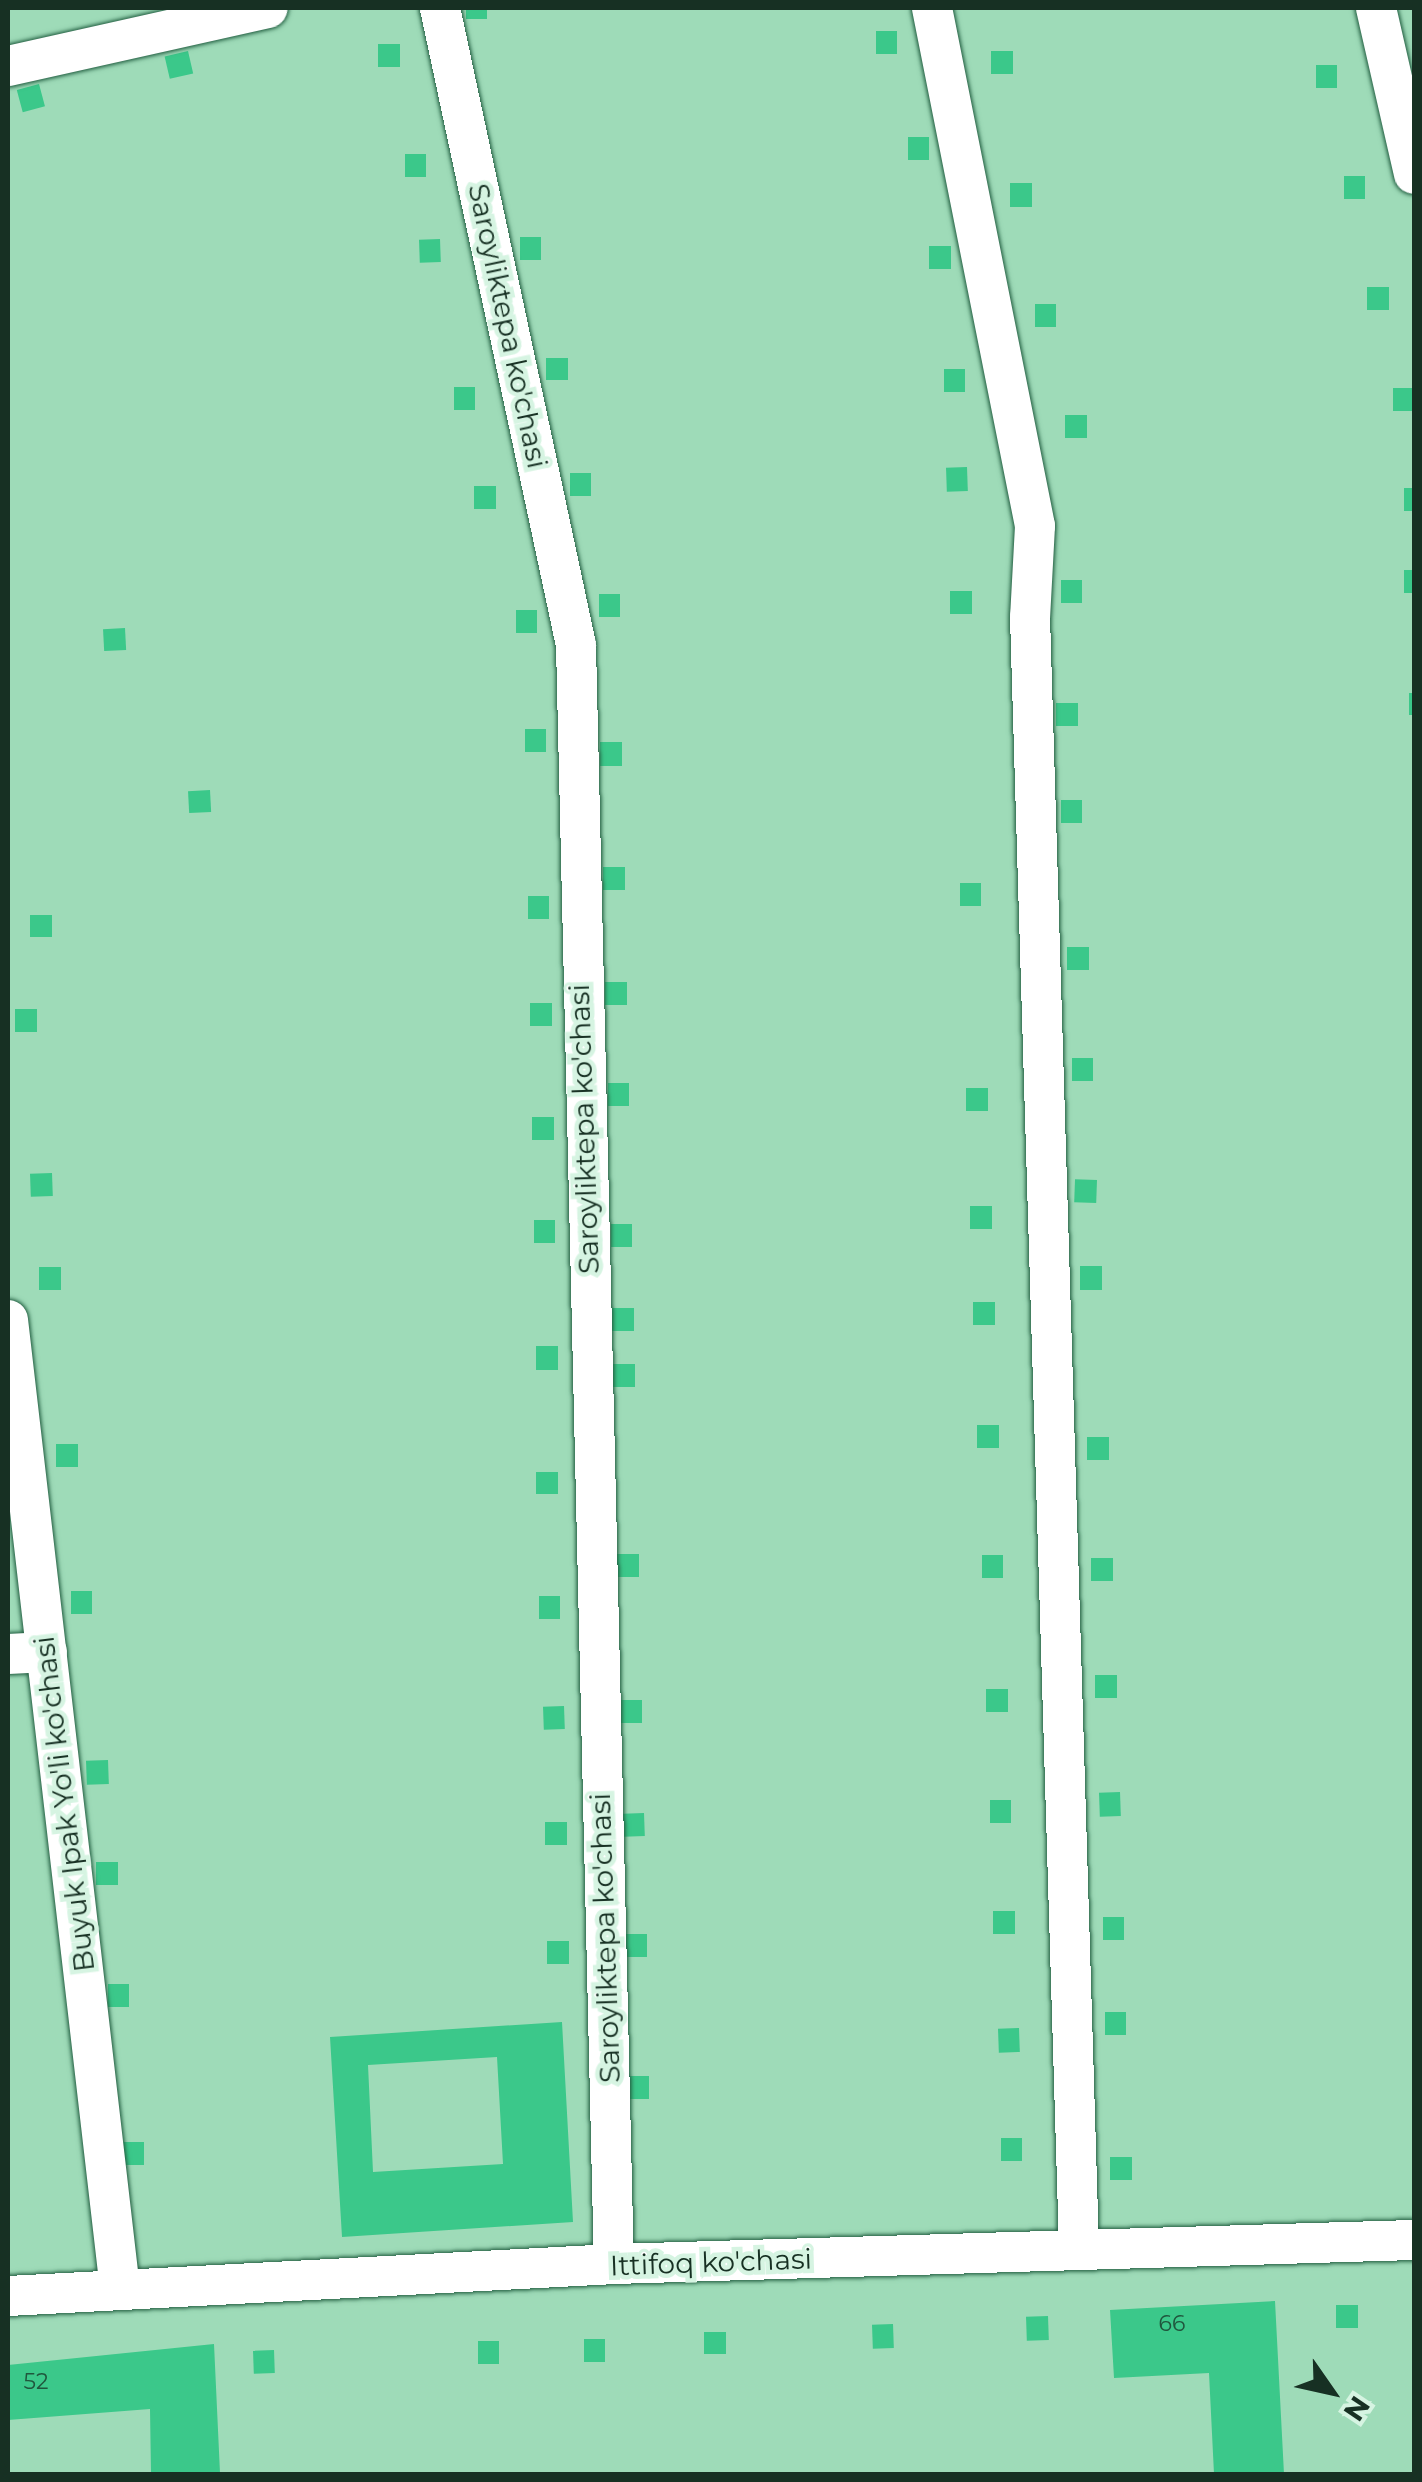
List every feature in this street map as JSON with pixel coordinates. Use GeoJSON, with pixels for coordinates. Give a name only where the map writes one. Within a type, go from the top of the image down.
{"type":"FeatureCollection","features":[{"type":"Feature","properties":{"kind":"street"},"geometry":{"type":"LineString","coordinates":[[8,66],[268,8]]}},
{"type":"Feature","properties":{"kind":"street","name":"Saroyliktepa ko'chasi"},"geometry":{"type":"LineString","coordinates":[[440,8],[576,645],[614,2264]]}},
{"type":"Feature","properties":{"kind":"street"},"geometry":{"type":"LineString","coordinates":[[932,8],[1035,526],[1030,637],[1079,2250]]}},
{"type":"Feature","properties":{"kind":"street"},"geometry":{"type":"LineString","coordinates":[[1376,8],[1414,174]]}},
{"type":"Feature","properties":{"kind":"street","name":"Buyuk Ipak Yo'li ko'chasi"},"geometry":{"type":"LineString","coordinates":[[8,1320],[27,1653],[120,2288]]}},
{"type":"Feature","properties":{"kind":"street","name":"Ittifoq ko'chasi"},"geometry":{"type":"LineString","coordinates":[[8,2296],[614,2264],[1414,2240]]}},
{"type":"Feature","properties":{"kind":"building"},"geometry":{"type":"Polygon","coordinates":[[[466,8],[487,8],[487,19],[466,19],[466,8]]]}},
{"type":"Feature","properties":{"kind":"building"},"geometry":{"type":"Polygon","coordinates":[[[876,31],[897,31],[897,54],[876,54],[876,31]]]}},
{"type":"Feature","properties":{"kind":"building"},"geometry":{"type":"Polygon","coordinates":[[[378,44],[400,44],[400,67],[378,67],[378,44]]]}},
{"type":"Feature","properties":{"kind":"building"},"geometry":{"type":"Polygon","coordinates":[[[188,51],[193,73],[170,79],[165,56],[188,51]]]}},
{"type":"Feature","properties":{"kind":"building"},"geometry":{"type":"Polygon","coordinates":[[[991,51],[1013,51],[1013,74],[991,74],[991,51]]]}},
{"type":"Feature","properties":{"kind":"building"},"geometry":{"type":"Polygon","coordinates":[[[1316,65],[1337,65],[1337,88],[1316,88],[1316,65]]]}},
{"type":"Feature","properties":{"kind":"building"},"geometry":{"type":"Polygon","coordinates":[[[39,84],[45,106],[23,112],[17,90],[39,84]]]}},
{"type":"Feature","properties":{"kind":"building"},"geometry":{"type":"Polygon","coordinates":[[[908,137],[929,137],[929,160],[908,160],[908,137]]]}},
{"type":"Feature","properties":{"kind":"building"},"geometry":{"type":"Polygon","coordinates":[[[405,154],[426,154],[426,177],[405,177],[405,154]]]}},
{"type":"Feature","properties":{"kind":"building"},"geometry":{"type":"Polygon","coordinates":[[[1344,176],[1365,176],[1365,199],[1344,199],[1344,176]]]}},
{"type":"Feature","properties":{"kind":"building"},"geometry":{"type":"Polygon","coordinates":[[[1010,183],[1032,183],[1032,207],[1010,207],[1010,183]]]}},
{"type":"Feature","properties":{"kind":"building"},"geometry":{"type":"Polygon","coordinates":[[[520,237],[541,237],[541,260],[520,260],[520,237]]]}},
{"type":"Feature","properties":{"kind":"building"},"geometry":{"type":"Polygon","coordinates":[[[440,239],[441,262],[420,263],[419,240],[440,239]]]}},
{"type":"Feature","properties":{"kind":"building"},"geometry":{"type":"Polygon","coordinates":[[[929,246],[951,246],[951,269],[929,269],[929,246]]]}},
{"type":"Feature","properties":{"kind":"building"},"geometry":{"type":"Polygon","coordinates":[[[1367,287],[1389,287],[1389,310],[1367,310],[1367,287]]]}},
{"type":"Feature","properties":{"kind":"building"},"geometry":{"type":"Polygon","coordinates":[[[1035,304],[1056,304],[1056,327],[1035,327],[1035,304]]]}},
{"type":"Feature","properties":{"kind":"building"},"geometry":{"type":"Polygon","coordinates":[[[546,358],[568,358],[568,380],[546,380],[546,358]]]}},
{"type":"Feature","properties":{"kind":"building"},"geometry":{"type":"Polygon","coordinates":[[[944,369],[965,369],[965,392],[944,392],[944,369]]]}},
{"type":"Feature","properties":{"kind":"building"},"geometry":{"type":"Polygon","coordinates":[[[454,387],[475,387],[475,410],[454,410],[454,387]]]}},
{"type":"Feature","properties":{"kind":"building"},"geometry":{"type":"Polygon","coordinates":[[[1393,388],[1414,388],[1414,411],[1393,411],[1393,388]]]}},
{"type":"Feature","properties":{"kind":"building"},"geometry":{"type":"Polygon","coordinates":[[[1065,415],[1087,415],[1087,438],[1065,438],[1065,415]]]}},
{"type":"Feature","properties":{"kind":"building"},"geometry":{"type":"Polygon","coordinates":[[[967,467],[968,491],[947,492],[946,468],[967,467]]]}},
{"type":"Feature","properties":{"kind":"building"},"geometry":{"type":"Polygon","coordinates":[[[570,473],[591,473],[591,496],[570,496],[570,473]]]}},
{"type":"Feature","properties":{"kind":"building"},"geometry":{"type":"Polygon","coordinates":[[[474,486],[496,486],[496,509],[474,509],[474,486]]]}},
{"type":"Feature","properties":{"kind":"building"},"geometry":{"type":"Polygon","coordinates":[[[1404,488],[1414,488],[1414,511],[1404,511],[1404,488]]]}},
{"type":"Feature","properties":{"kind":"building"},"geometry":{"type":"Polygon","coordinates":[[[1404,570],[1414,570],[1414,593],[1404,593],[1404,570]]]}},
{"type":"Feature","properties":{"kind":"building"},"geometry":{"type":"Polygon","coordinates":[[[1061,580],[1082,580],[1082,603],[1061,603],[1061,580]]]}},
{"type":"Feature","properties":{"kind":"building"},"geometry":{"type":"Polygon","coordinates":[[[950,591],[972,591],[972,614],[950,614],[950,591]]]}},
{"type":"Feature","properties":{"kind":"building"},"geometry":{"type":"Polygon","coordinates":[[[599,594],[620,594],[620,617],[599,617],[599,594]]]}},
{"type":"Feature","properties":{"kind":"building"},"geometry":{"type":"Polygon","coordinates":[[[516,610],[537,610],[537,633],[516,633],[516,610]]]}},
{"type":"Feature","properties":{"kind":"building"},"geometry":{"type":"Polygon","coordinates":[[[125,628],[126,650],[104,651],[103,629],[125,628]]]}},
{"type":"Feature","properties":{"kind":"building"},"geometry":{"type":"Polygon","coordinates":[[[1409,693],[1414,693],[1414,715],[1409,715],[1409,693]]]}},
{"type":"Feature","properties":{"kind":"building"},"geometry":{"type":"Polygon","coordinates":[[[1056,703],[1078,703],[1078,726],[1056,726],[1056,703]]]}},
{"type":"Feature","properties":{"kind":"building"},"geometry":{"type":"Polygon","coordinates":[[[525,729],[546,729],[546,752],[525,752],[525,729]]]}},
{"type":"Feature","properties":{"kind":"building"},"geometry":{"type":"Polygon","coordinates":[[[600,742],[622,742],[622,766],[600,766],[600,742]]]}},
{"type":"Feature","properties":{"kind":"building"},"geometry":{"type":"Polygon","coordinates":[[[210,790],[211,812],[189,813],[188,791],[210,790]]]}},
{"type":"Feature","properties":{"kind":"building"},"geometry":{"type":"Polygon","coordinates":[[[1061,800],[1082,800],[1082,823],[1061,823],[1061,800]]]}},
{"type":"Feature","properties":{"kind":"building"},"geometry":{"type":"Polygon","coordinates":[[[603,867],[625,867],[625,890],[603,890],[603,867]]]}},
{"type":"Feature","properties":{"kind":"building"},"geometry":{"type":"Polygon","coordinates":[[[960,883],[981,883],[981,906],[960,906],[960,883]]]}},
{"type":"Feature","properties":{"kind":"building"},"geometry":{"type":"Polygon","coordinates":[[[528,896],[549,896],[549,919],[528,919],[528,896]]]}},
{"type":"Feature","properties":{"kind":"building"},"geometry":{"type":"Polygon","coordinates":[[[30,915],[52,915],[52,937],[30,937],[30,915]]]}},
{"type":"Feature","properties":{"kind":"building"},"geometry":{"type":"Polygon","coordinates":[[[1067,947],[1089,947],[1089,970],[1067,970],[1067,947]]]}},
{"type":"Feature","properties":{"kind":"building"},"geometry":{"type":"Polygon","coordinates":[[[605,982],[627,982],[627,1005],[605,1005],[605,982]]]}},
{"type":"Feature","properties":{"kind":"building"},"geometry":{"type":"Polygon","coordinates":[[[530,1003],[552,1003],[552,1026],[530,1026],[530,1003]]]}},
{"type":"Feature","properties":{"kind":"building"},"geometry":{"type":"Polygon","coordinates":[[[15,1009],[37,1009],[37,1032],[15,1032],[15,1009]]]}},
{"type":"Feature","properties":{"kind":"building"},"geometry":{"type":"Polygon","coordinates":[[[1072,1058],[1093,1058],[1093,1081],[1072,1081],[1072,1058]]]}},
{"type":"Feature","properties":{"kind":"building"},"geometry":{"type":"Polygon","coordinates":[[[608,1083],[629,1083],[629,1106],[608,1106],[608,1083]]]}},
{"type":"Feature","properties":{"kind":"building"},"geometry":{"type":"Polygon","coordinates":[[[966,1088],[988,1088],[988,1111],[966,1111],[966,1088]]]}},
{"type":"Feature","properties":{"kind":"building"},"geometry":{"type":"Polygon","coordinates":[[[532,1117],[554,1117],[554,1140],[532,1140],[532,1117]]]}},
{"type":"Feature","properties":{"kind":"building"},"geometry":{"type":"Polygon","coordinates":[[[52,1173],[53,1196],[31,1197],[30,1174],[52,1173]]]}},
{"type":"Feature","properties":{"kind":"building"},"geometry":{"type":"Polygon","coordinates":[[[1075,1179],[1097,1180],[1096,1203],[1074,1202],[1075,1179]]]}},
{"type":"Feature","properties":{"kind":"building"},"geometry":{"type":"Polygon","coordinates":[[[970,1206],[992,1206],[992,1229],[970,1229],[970,1206]]]}},
{"type":"Feature","properties":{"kind":"building"},"geometry":{"type":"Polygon","coordinates":[[[534,1220],[555,1220],[555,1243],[534,1243],[534,1220]]]}},
{"type":"Feature","properties":{"kind":"building"},"geometry":{"type":"Polygon","coordinates":[[[611,1224],[632,1224],[632,1247],[611,1247],[611,1224]]]}},
{"type":"Feature","properties":{"kind":"building"},"geometry":{"type":"Polygon","coordinates":[[[1080,1266],[1102,1266],[1102,1290],[1080,1290],[1080,1266]]]}},
{"type":"Feature","properties":{"kind":"building"},"geometry":{"type":"Polygon","coordinates":[[[39,1267],[61,1267],[61,1290],[39,1290],[39,1267]]]}},
{"type":"Feature","properties":{"kind":"building"},"geometry":{"type":"Polygon","coordinates":[[[973,1302],[995,1302],[995,1325],[973,1325],[973,1302]]]}},
{"type":"Feature","properties":{"kind":"building"},"geometry":{"type":"Polygon","coordinates":[[[612,1308],[634,1308],[634,1331],[612,1331],[612,1308]]]}},
{"type":"Feature","properties":{"kind":"building"},"geometry":{"type":"Polygon","coordinates":[[[536,1346],[558,1346],[558,1370],[536,1370],[536,1346]]]}},
{"type":"Feature","properties":{"kind":"building"},"geometry":{"type":"Polygon","coordinates":[[[613,1364],[635,1364],[635,1387],[613,1387],[613,1364]]]}},
{"type":"Feature","properties":{"kind":"building"},"geometry":{"type":"Polygon","coordinates":[[[977,1425],[999,1425],[999,1448],[977,1448],[977,1425]]]}},
{"type":"Feature","properties":{"kind":"building"},"geometry":{"type":"Polygon","coordinates":[[[1087,1437],[1109,1437],[1109,1460],[1087,1460],[1087,1437]]]}},
{"type":"Feature","properties":{"kind":"building"},"geometry":{"type":"Polygon","coordinates":[[[56,1444],[78,1444],[78,1467],[56,1467],[56,1444]]]}},
{"type":"Feature","properties":{"kind":"building"},"geometry":{"type":"Polygon","coordinates":[[[536,1472],[558,1472],[558,1494],[536,1494],[536,1472]]]}},
{"type":"Feature","properties":{"kind":"building"},"geometry":{"type":"Polygon","coordinates":[[[617,1554],[639,1554],[639,1577],[617,1577],[617,1554]]]}},
{"type":"Feature","properties":{"kind":"building"},"geometry":{"type":"Polygon","coordinates":[[[982,1555],[1003,1555],[1003,1578],[982,1578],[982,1555]]]}},
{"type":"Feature","properties":{"kind":"building"},"geometry":{"type":"Polygon","coordinates":[[[1091,1558],[1113,1558],[1113,1581],[1091,1581],[1091,1558]]]}},
{"type":"Feature","properties":{"kind":"building"},"geometry":{"type":"Polygon","coordinates":[[[71,1591],[92,1591],[92,1614],[71,1614],[71,1591]]]}},
{"type":"Feature","properties":{"kind":"building"},"geometry":{"type":"Polygon","coordinates":[[[539,1596],[560,1596],[560,1619],[539,1619],[539,1596]]]}},
{"type":"Feature","properties":{"kind":"building"},"geometry":{"type":"Polygon","coordinates":[[[1095,1675],[1117,1675],[1117,1698],[1095,1698],[1095,1675]]]}},
{"type":"Feature","properties":{"kind":"building"},"geometry":{"type":"Polygon","coordinates":[[[986,1689],[1008,1689],[1008,1712],[986,1712],[986,1689]]]}},
{"type":"Feature","properties":{"kind":"building"},"geometry":{"type":"Polygon","coordinates":[[[620,1700],[642,1700],[642,1723],[620,1723],[620,1700]]]}},
{"type":"Feature","properties":{"kind":"building"},"geometry":{"type":"Polygon","coordinates":[[[564,1706],[565,1729],[544,1730],[543,1707],[564,1706]]]}},
{"type":"Feature","properties":{"kind":"building"},"geometry":{"type":"Polygon","coordinates":[[[108,1760],[109,1784],[87,1785],[86,1761],[108,1760]]]}},
{"type":"Feature","properties":{"kind":"building"},"geometry":{"type":"Polygon","coordinates":[[[1120,1792],[1121,1816],[1100,1817],[1099,1793],[1120,1792]]]}},
{"type":"Feature","properties":{"kind":"building"},"geometry":{"type":"Polygon","coordinates":[[[990,1800],[1011,1800],[1011,1823],[990,1823],[990,1800]]]}},
{"type":"Feature","properties":{"kind":"building"},"geometry":{"type":"Polygon","coordinates":[[[644,1813],[645,1836],[624,1837],[623,1814],[644,1813]]]}},
{"type":"Feature","properties":{"kind":"building"},"geometry":{"type":"Polygon","coordinates":[[[545,1822],[567,1822],[567,1845],[545,1845],[545,1822]]]}},
{"type":"Feature","properties":{"kind":"building"},"geometry":{"type":"Polygon","coordinates":[[[96,1862],[118,1862],[118,1885],[96,1885],[96,1862]]]}},
{"type":"Feature","properties":{"kind":"building"},"geometry":{"type":"Polygon","coordinates":[[[993,1911],[1015,1911],[1015,1934],[993,1934],[993,1911]]]}},
{"type":"Feature","properties":{"kind":"building"},"geometry":{"type":"Polygon","coordinates":[[[1103,1917],[1124,1917],[1124,1940],[1103,1940],[1103,1917]]]}},
{"type":"Feature","properties":{"kind":"building"},"geometry":{"type":"Polygon","coordinates":[[[625,1934],[647,1934],[647,1957],[625,1957],[625,1934]]]}},
{"type":"Feature","properties":{"kind":"building"},"geometry":{"type":"Polygon","coordinates":[[[547,1941],[569,1941],[569,1964],[547,1964],[547,1941]]]}},
{"type":"Feature","properties":{"kind":"building"},"geometry":{"type":"Polygon","coordinates":[[[108,1984],[129,1984],[129,2007],[108,2007],[108,1984]]]}},
{"type":"Feature","properties":{"kind":"building"},"geometry":{"type":"Polygon","coordinates":[[[1105,2012],[1126,2012],[1126,2035],[1105,2035],[1105,2012]]]}},
{"type":"Feature","properties":{"kind":"building"},"geometry":{"type":"Polygon","coordinates":[[[562,2022],[573,2222],[342,2237],[330,2037],[562,2022]],[[497,2057],[368,2065],[373,2172],[503,2164],[497,2057]]]}},
{"type":"Feature","properties":{"kind":"building"},"geometry":{"type":"Polygon","coordinates":[[[1019,2028],[1020,2052],[999,2053],[998,2029],[1019,2028]]]}},
{"type":"Feature","properties":{"kind":"building"},"geometry":{"type":"Polygon","coordinates":[[[628,2076],[649,2076],[649,2099],[628,2099],[628,2076]]]}},
{"type":"Feature","properties":{"kind":"building"},"geometry":{"type":"Polygon","coordinates":[[[1001,2138],[1022,2138],[1022,2161],[1001,2161],[1001,2138]]]}},
{"type":"Feature","properties":{"kind":"building"},"geometry":{"type":"Polygon","coordinates":[[[123,2142],[144,2142],[144,2165],[123,2165],[123,2142]]]}},
{"type":"Feature","properties":{"kind":"building"},"geometry":{"type":"Polygon","coordinates":[[[1110,2157],[1132,2157],[1132,2180],[1110,2180],[1110,2157]]]}},
{"type":"Feature","properties":{"kind":"building"},"geometry":{"type":"Polygon","coordinates":[[[1275,2301],[1284,2474],[1214,2474],[1209,2373],[1114,2378],[1110,2310],[1275,2301]]]}},
{"type":"Feature","properties":{"kind":"building"},"geometry":{"type":"Polygon","coordinates":[[[1336,2305],[1358,2305],[1358,2328],[1336,2328],[1336,2305]]]}},
{"type":"Feature","properties":{"kind":"building"},"geometry":{"type":"Polygon","coordinates":[[[1048,2316],[1049,2340],[1027,2341],[1026,2317],[1048,2316]]]}},
{"type":"Feature","properties":{"kind":"building"},"geometry":{"type":"Polygon","coordinates":[[[893,2324],[894,2348],[873,2349],[872,2325],[893,2324]]]}},
{"type":"Feature","properties":{"kind":"building"},"geometry":{"type":"Polygon","coordinates":[[[704,2332],[726,2332],[726,2354],[704,2354],[704,2332]]]}},
{"type":"Feature","properties":{"kind":"building"},"geometry":{"type":"Polygon","coordinates":[[[584,2339],[605,2339],[605,2362],[584,2362],[584,2339]]]}},
{"type":"Feature","properties":{"kind":"building"},"geometry":{"type":"Polygon","coordinates":[[[478,2341],[499,2341],[499,2364],[478,2364],[478,2341]]]}},
{"type":"Feature","properties":{"kind":"building"},"geometry":{"type":"Polygon","coordinates":[[[214,2344],[220,2473],[151,2474],[150,2409],[8,2420],[8,2365],[214,2344]]]}},
{"type":"Feature","properties":{"kind":"building"},"geometry":{"type":"Polygon","coordinates":[[[274,2350],[275,2373],[254,2374],[253,2351],[274,2350]]]}}]}
